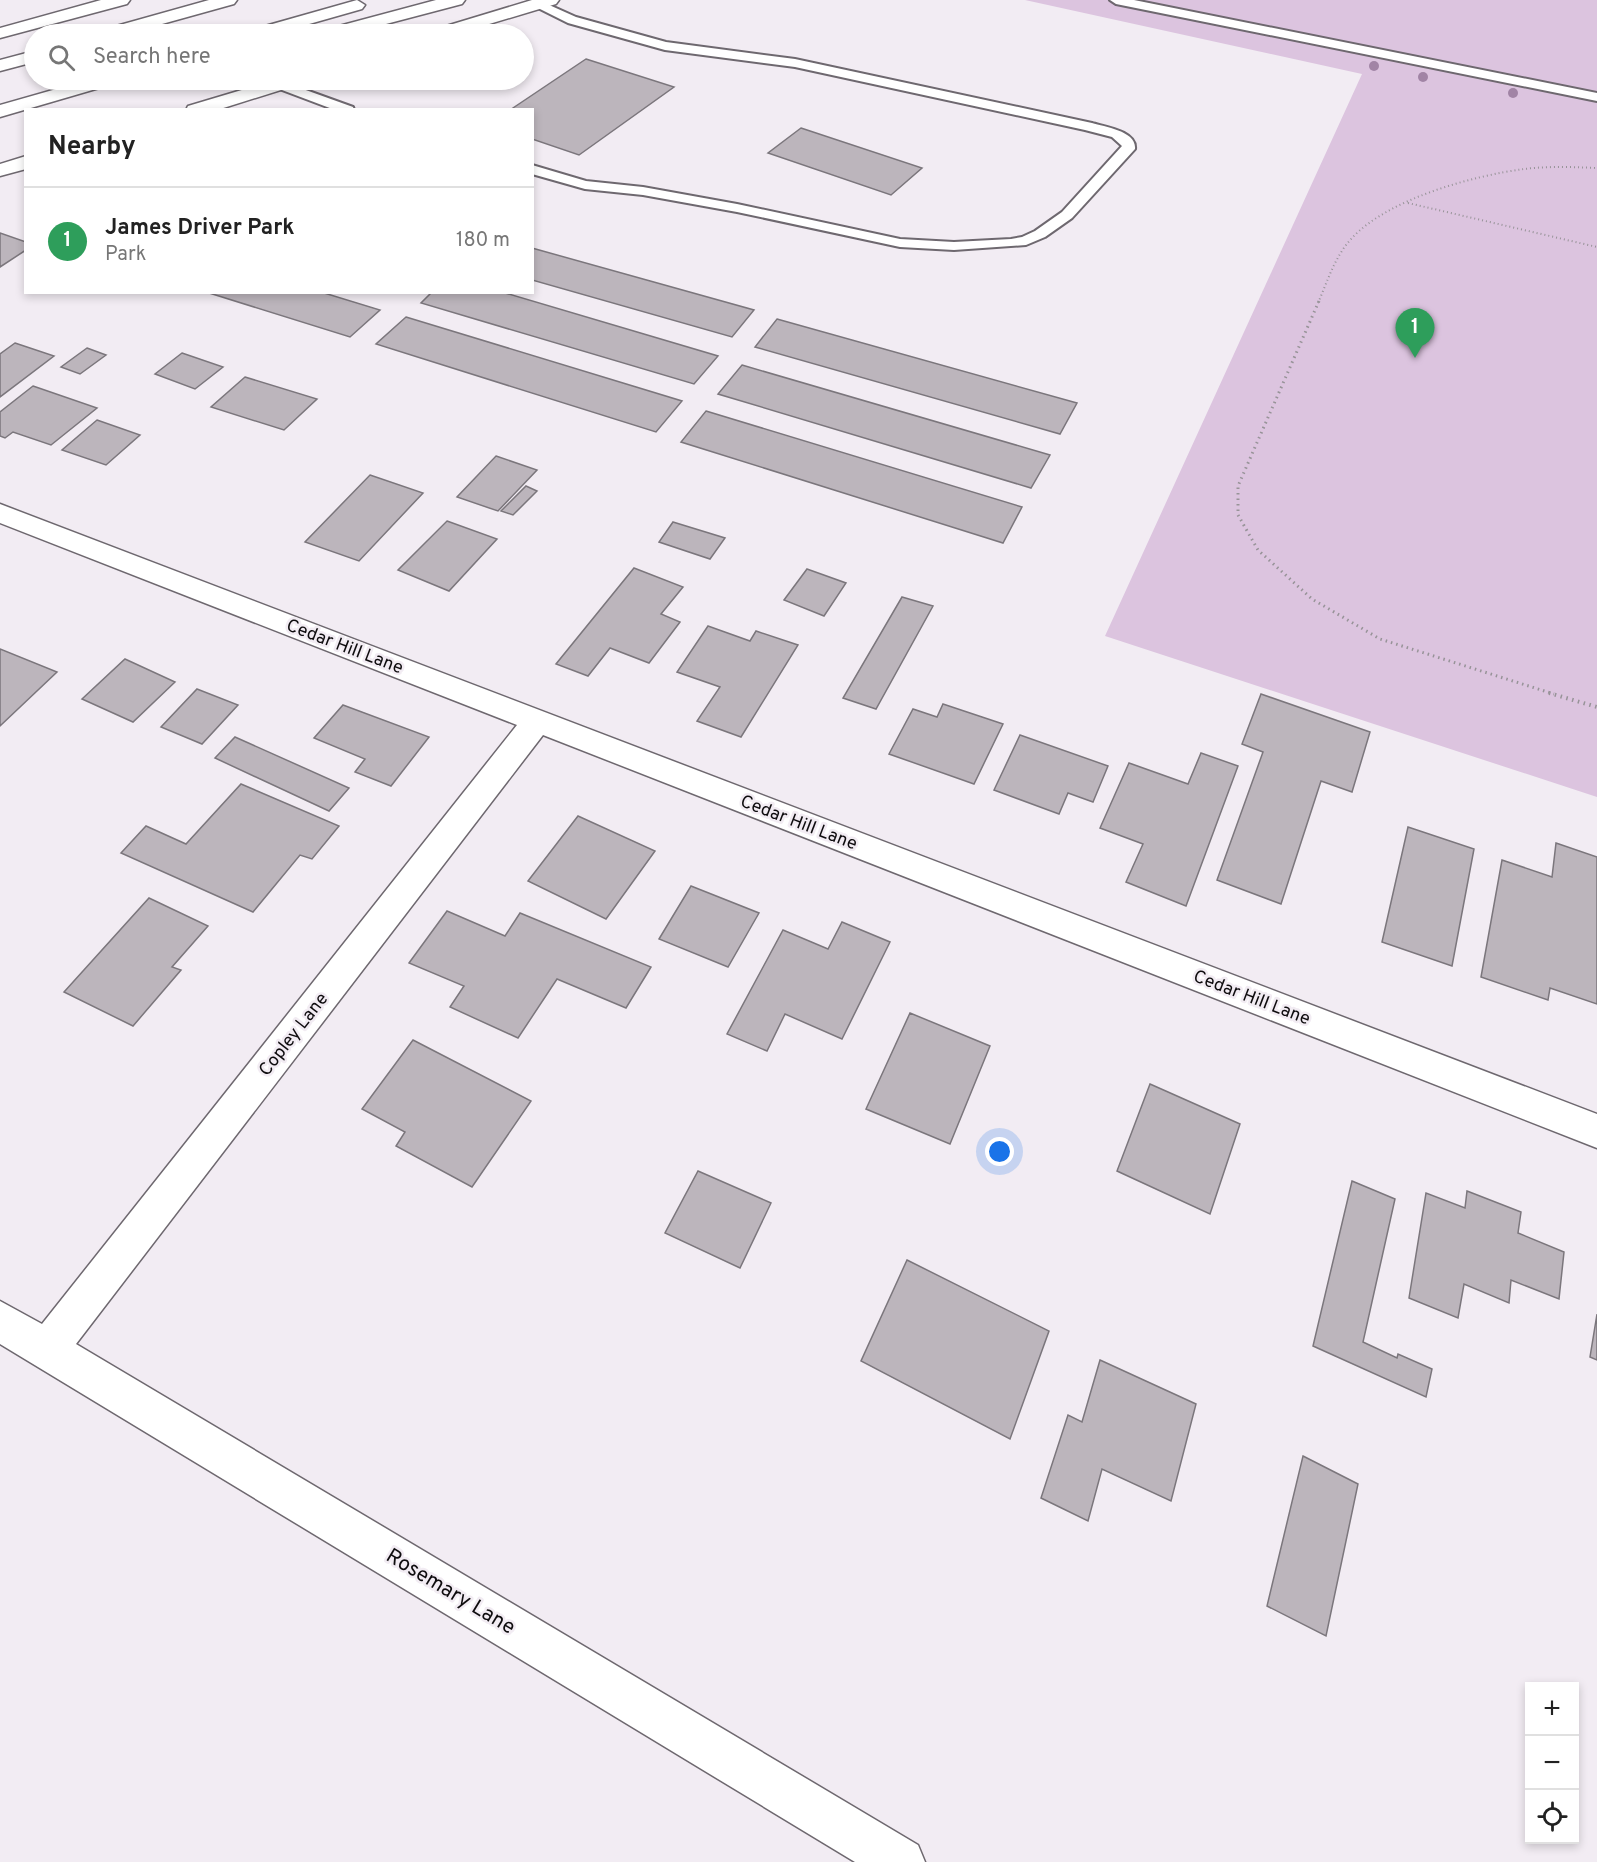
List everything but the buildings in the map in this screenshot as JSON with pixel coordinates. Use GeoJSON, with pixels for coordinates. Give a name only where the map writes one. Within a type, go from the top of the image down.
{"type":"FeatureCollection","features":[{"type":"Feature","properties":{"kind":"main road"},"geometry":{"type":"LineString","coordinates":[[33,24],[121,0]]}},
{"type":"Feature","properties":{"kind":"main road"},"geometry":{"type":"LineString","coordinates":[[143,24],[228,0]]}},
{"type":"Feature","properties":{"kind":"main road"},"geometry":{"type":"LineString","coordinates":[[292,24],[373,0]]}},
{"type":"Feature","properties":{"kind":"main road"},"geometry":{"type":"LineString","coordinates":[[367,24],[456,0]]}},
{"type":"Feature","properties":{"kind":"main road"},"geometry":{"type":"LineString","coordinates":[[472,24],[544,2]]}},
{"type":"Feature","properties":{"kind":"main road"},"geometry":{"type":"LineString","coordinates":[[0,33],[24,26]]}},
{"type":"Feature","properties":{"kind":"main road"},"geometry":{"type":"LineString","coordinates":[[0,66],[24,59]]}},
{"type":"Feature","properties":{"kind":"main road"},"geometry":{"type":"LineString","coordinates":[[0,111],[72,90]]}},
{"type":"Feature","properties":{"kind":"main road"},"geometry":{"type":"LineString","coordinates":[[201,108],[259,90]]}},
{"type":"Feature","properties":{"kind":"main road"},"geometry":{"type":"LineString","coordinates":[[0,170],[24,163]]}},
{"type":"Feature","properties":{"kind":"main road","name":"Cedar Hill Lane"},"geometry":{"type":"LineString","coordinates":[[0,513],[1597,1131]]}},
{"type":"Feature","properties":{"kind":"main road","name":"Copley Lane"},"geometry":{"type":"LineString","coordinates":[[48,1348],[537,720]]}},
{"type":"Feature","properties":{"kind":"main road","name":"Rosemary Lane"},"geometry":{"type":"LineString","coordinates":[[0,1321],[901,1862]]}},
{"type":"Feature","properties":{"kind":"lane"},"geometry":{"type":"LineString","coordinates":[[1116,0],[1597,97]]}},
{"type":"Feature","properties":{"kind":"lane"},"geometry":{"type":"LineString","coordinates":[[534,170],[585,185],[643,191],[737,208],[900,243],[954,246],[1026,241],[1040,234],[1067,214],[1128,149],[1129,145],[1117,134],[1087,126],[807,65],[665,46],[572,20],[544,2]]}},
{"type":"Feature","properties":{"kind":"lane"},"geometry":{"type":"LineString","coordinates":[[303,90],[344,108]]}},
{"type":"Feature","properties":{"kind":"path"},"geometry":{"type":"LineString","coordinates":[[1597,168],[1515,170],[1467,182],[1407,203],[1379,217],[1357,232],[1339,254],[1238,486],[1238,515],[1258,550],[1312,598],[1380,639],[1476,671],[1597,707]]}},
{"type":"Feature","properties":{"kind":"path"},"geometry":{"type":"LineString","coordinates":[[1407,203],[1597,247]]}},
{"type":"Feature","properties":{"kind":"shaded area"},"geometry":{"type":"Polygon","coordinates":[[[1025,0],[1597,0],[1597,797],[1105,636],[1362,74],[1025,0]]]}},
{"type":"Feature","properties":{"kind":"place","name":"James Driver Park"},"geometry":{"type":"Point","coordinates":[1415,358]}}]}
